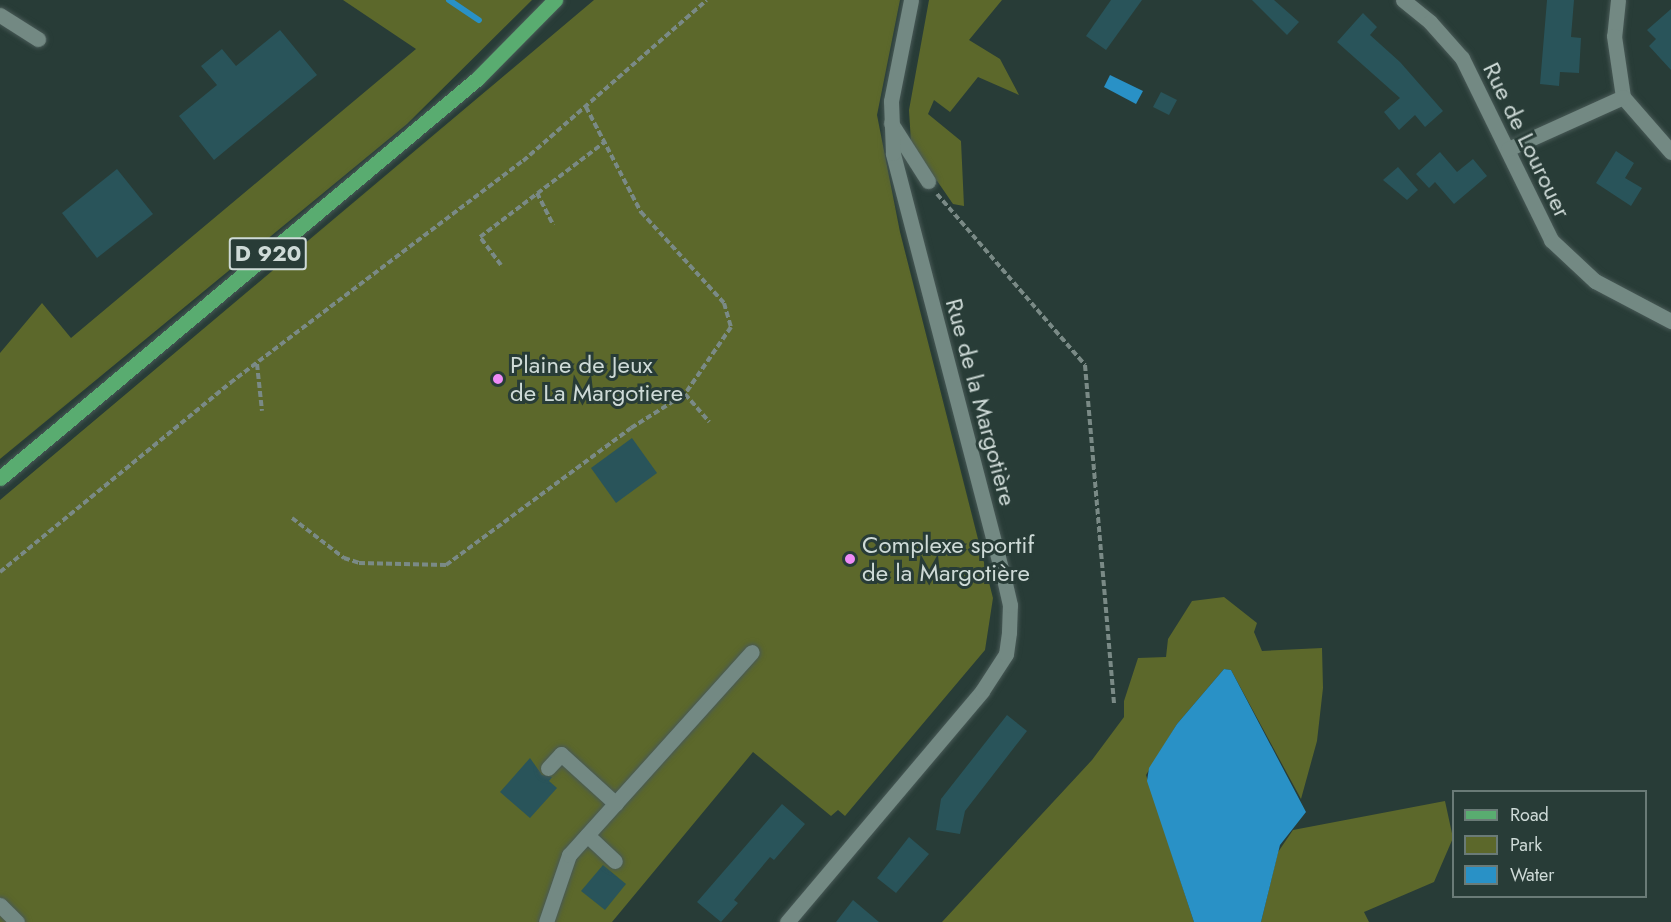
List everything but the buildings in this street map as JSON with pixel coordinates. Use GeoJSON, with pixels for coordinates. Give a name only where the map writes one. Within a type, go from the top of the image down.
{"type":"FeatureCollection","features":[{"type":"Feature","properties":{"kind":"main road","name":"D 920"},"geometry":{"type":"LineString","coordinates":[[0,478],[478,78],[555,0]]}},
{"type":"Feature","properties":{"kind":"main road","name":"D 920"},"geometry":{"type":"LineString","coordinates":[[531,25],[564,0]]}},
{"type":"Feature","properties":{"kind":"street","name":"Rue de la Margotière"},"geometry":{"type":"LineString","coordinates":[[787,922],[982,691],[1006,654],[1009,632],[1010,605],[1005,580],[893,153],[890,121],[911,0]]}},
{"type":"Feature","properties":{"kind":"street","name":"Rue de Lourouer"},"geometry":{"type":"LineString","coordinates":[[1403,0],[1430,22],[1462,58],[1551,240],[1573,265],[1616,292],[1671,321]]}},
{"type":"Feature","properties":{"kind":"street"},"geometry":{"type":"LineString","coordinates":[[1618,0],[1614,36],[1623,97],[1671,152]]}},
{"type":"Feature","properties":{"kind":"street"},"geometry":{"type":"LineString","coordinates":[[0,15],[38,39]]}},
{"type":"Feature","properties":{"kind":"street"},"geometry":{"type":"LineString","coordinates":[[1508,149],[1623,97]]}},
{"type":"Feature","properties":{"kind":"street"},"geometry":{"type":"LineString","coordinates":[[890,121],[928,181]]}},
{"type":"Feature","properties":{"kind":"street"},"geometry":{"type":"LineString","coordinates":[[546,922],[569,855],[752,652]]}},
{"type":"Feature","properties":{"kind":"street"},"geometry":{"type":"LineString","coordinates":[[548,768],[561,754],[616,804]]}},
{"type":"Feature","properties":{"kind":"street"},"geometry":{"type":"LineString","coordinates":[[587,835],[615,861]]}},
{"type":"Feature","properties":{"kind":"street"},"geometry":{"type":"LineString","coordinates":[[0,905],[16,922]]}},
{"type":"Feature","properties":{"kind":"path"},"geometry":{"type":"LineString","coordinates":[[0,572],[257,363],[514,168],[707,0]]}},
{"type":"Feature","properties":{"kind":"path"},"geometry":{"type":"LineString","coordinates":[[292,518],[344,558],[359,563],[446,565],[632,428],[685,394],[731,327],[724,303],[641,212],[606,141],[586,107]]}},
{"type":"Feature","properties":{"kind":"path"},"geometry":{"type":"LineString","coordinates":[[501,265],[480,237],[606,141]]}},
{"type":"Feature","properties":{"kind":"path"},"geometry":{"type":"LineString","coordinates":[[928,181],[1085,365],[1114,704]]}},
{"type":"Feature","properties":{"kind":"path"},"geometry":{"type":"LineString","coordinates":[[537,193],[553,225]]}},
{"type":"Feature","properties":{"kind":"path"},"geometry":{"type":"LineString","coordinates":[[257,363],[262,411]]}},
{"type":"Feature","properties":{"kind":"path"},"geometry":{"type":"LineString","coordinates":[[685,394],[710,422]]}},
{"type":"Feature","properties":{"kind":"green space"},"geometry":{"type":"Polygon","coordinates":[[[343,0],[532,0],[407,124],[0,459],[0,353],[42,303],[71,338],[416,49],[343,0]]]}},
{"type":"Feature","properties":{"kind":"green space"},"geometry":{"type":"Polygon","coordinates":[[[594,0],[900,0],[877,115],[900,232],[993,598],[985,650],[845,816],[838,810],[831,816],[753,752],[612,922],[0,922],[0,500],[594,0]]]}},
{"type":"Feature","properties":{"kind":"green space"},"geometry":{"type":"Polygon","coordinates":[[[929,0],[1002,0],[969,40],[1000,59],[1019,95],[978,77],[950,112],[934,100],[928,114],[961,141],[964,206],[953,204],[911,143],[909,110],[929,0]]]}},
{"type":"Feature","properties":{"kind":"green space"},"geometry":{"type":"Polygon","coordinates":[[[1224,597],[1257,623],[1254,632],[1262,651],[1322,648],[1323,688],[1317,741],[1301,799],[1231,670],[1224,669],[1177,724],[1146,775],[1194,922],[942,922],[1092,760],[1124,717],[1124,701],[1138,658],[1166,657],[1168,639],[1192,601],[1224,597]]]}},
{"type":"Feature","properties":{"kind":"green space"},"geometry":{"type":"Polygon","coordinates":[[[1445,801],[1452,840],[1434,882],[1364,912],[1369,922],[1261,922],[1278,852],[1293,830],[1445,801]]]}},
{"type":"Feature","properties":{"kind":"water"},"geometry":{"type":"Polygon","coordinates":[[[1110,75],[1143,91],[1136,104],[1104,87],[1110,75]]]}},
{"type":"Feature","properties":{"kind":"water"},"geometry":{"type":"Polygon","coordinates":[[[1224,669],[1231,670],[1306,812],[1280,845],[1261,922],[1194,922],[1147,781],[1149,768],[1177,724],[1224,669]]]}},
{"type":"Feature","properties":{"kind":"waterway"},"geometry":{"type":"LineString","coordinates":[[449,0],[479,20]]}},
{"type":"Feature","properties":{"kind":"place","name":"Plaine de Jeux de La Margotiere"},"geometry":{"type":"Point","coordinates":[498,379]}},
{"type":"Feature","properties":{"kind":"place","name":"Complexe sportif de la Margotière"},"geometry":{"type":"Point","coordinates":[850,559]}}]}
